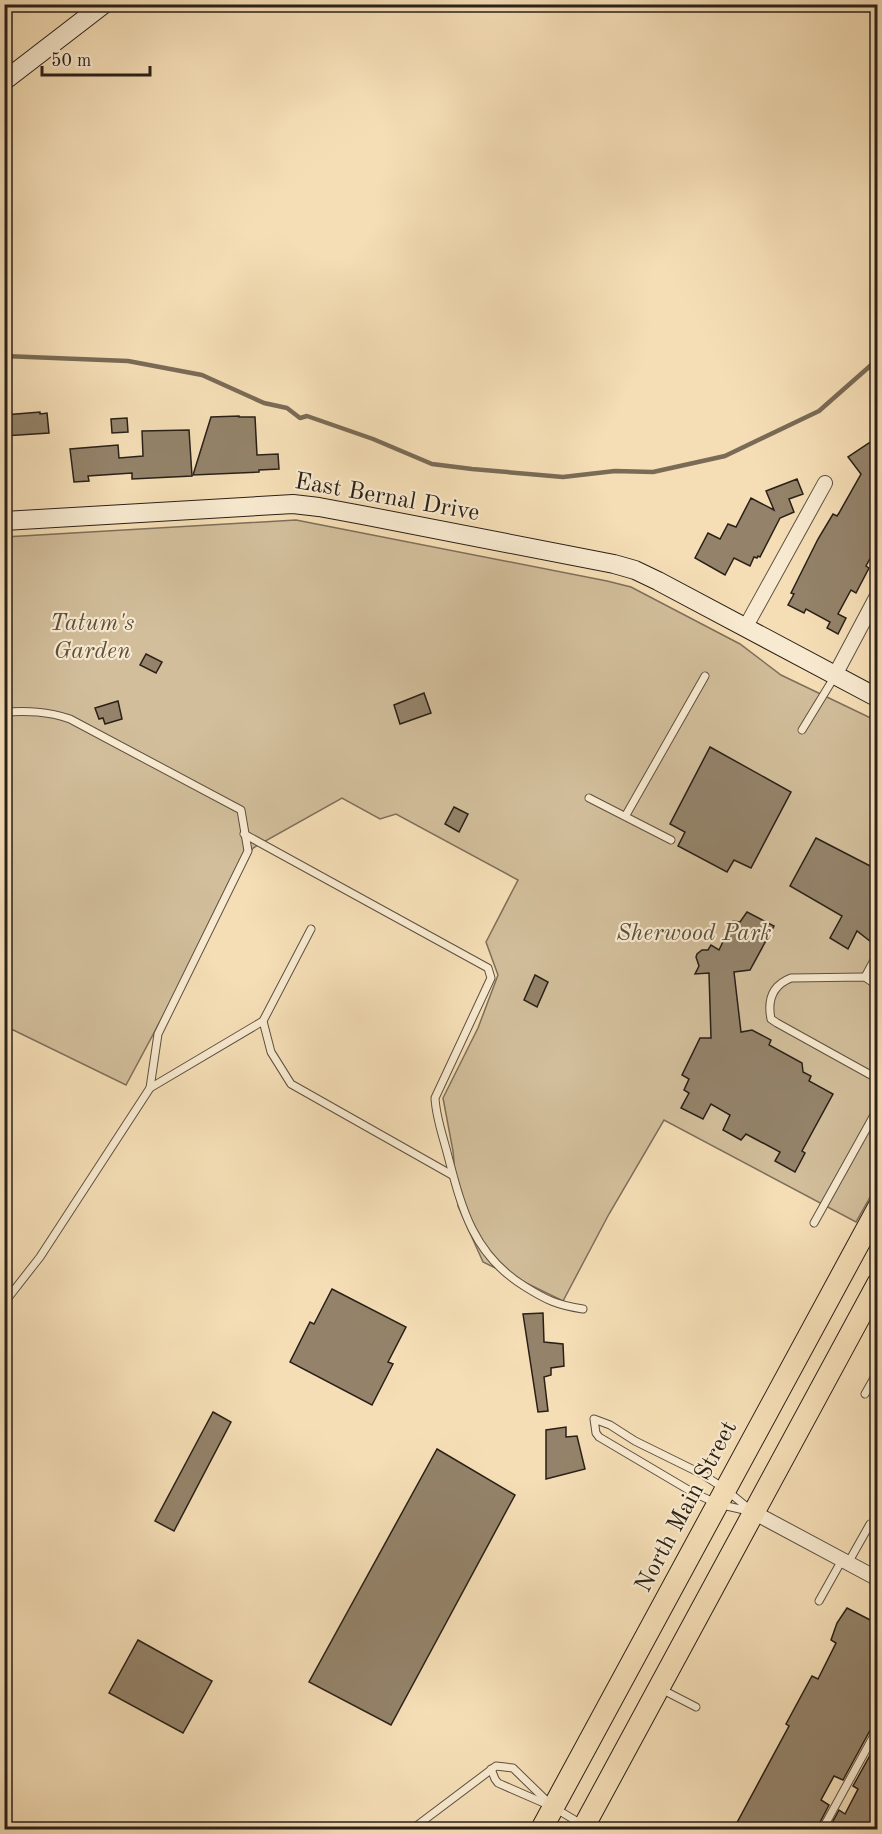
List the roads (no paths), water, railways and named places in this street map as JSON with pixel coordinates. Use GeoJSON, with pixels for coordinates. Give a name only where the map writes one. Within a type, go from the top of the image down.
{"type":"FeatureCollection","features":[{"type":"Feature","properties":{"kind":"main road"},"geometry":{"type":"LineString","coordinates":[[4,81],[105,4]]}},
{"type":"Feature","properties":{"kind":"main road","name":"East Bernal Drive"},"geometry":{"type":"LineString","coordinates":[[4,521],[293,504],[319,507],[614,564],[635,570],[658,581],[878,698]]}},
{"type":"Feature","properties":{"kind":"main road","name":"North Main Street"},"geometry":{"type":"LineString","coordinates":[[541,1830],[878,1208]]}},
{"type":"Feature","properties":{"kind":"main road"},"geometry":{"type":"LineString","coordinates":[[586,1828],[753,1512],[878,1283]]}},
{"type":"Feature","properties":{"kind":"street"},"geometry":{"type":"LineString","coordinates":[[745,628],[825,483]]}},
{"type":"Feature","properties":{"kind":"street"},"geometry":{"type":"LineString","coordinates":[[835,675],[878,594]]}},
{"type":"Feature","properties":{"kind":"street"},"geometry":{"type":"LineString","coordinates":[[753,1512],[878,1579]]}},
{"type":"Feature","properties":{"kind":"lane"},"geometry":{"type":"LineString","coordinates":[[801,730],[835,675]]}},
{"type":"Feature","properties":{"kind":"lane"},"geometry":{"type":"LineString","coordinates":[[626,815],[705,676]]}},
{"type":"Feature","properties":{"kind":"lane"},"geometry":{"type":"LineString","coordinates":[[4,712],[46,712],[70,719],[241,810],[248,851],[158,1034],[150,1088],[40,1257],[4,1302]]}},
{"type":"Feature","properties":{"kind":"lane"},"geometry":{"type":"LineString","coordinates":[[590,798],[671,840]]}},
{"type":"Feature","properties":{"kind":"lane"},"geometry":{"type":"LineString","coordinates":[[244,834],[486,965],[490,970],[491,978],[435,1098],[437,1116],[452,1175],[460,1202],[472,1229],[499,1269],[516,1282],[558,1305],[583,1309]]}},
{"type":"Feature","properties":{"kind":"lane"},"geometry":{"type":"LineString","coordinates":[[150,1088],[263,1022],[311,929]]}},
{"type":"Feature","properties":{"kind":"lane"},"geometry":{"type":"LineString","coordinates":[[865,977],[878,953]]}},
{"type":"Feature","properties":{"kind":"lane"},"geometry":{"type":"LineString","coordinates":[[878,986],[865,977],[791,978],[783,981],[774,990],[770,1012],[771,1019],[777,1023],[878,1078]]}},
{"type":"Feature","properties":{"kind":"lane"},"geometry":{"type":"LineString","coordinates":[[263,1022],[271,1052],[291,1084],[452,1175]]}},
{"type":"Feature","properties":{"kind":"lane"},"geometry":{"type":"LineString","coordinates":[[814,1223],[878,1108]]}},
{"type":"Feature","properties":{"kind":"lane"},"geometry":{"type":"LineString","coordinates":[[865,1394],[878,1371]]}},
{"type":"Feature","properties":{"kind":"lane"},"geometry":{"type":"LineString","coordinates":[[753,1512],[721,1497],[692,1492],[599,1437],[596,1433],[594,1419],[610,1425],[635,1441],[702,1474],[721,1497],[753,1512]]}},
{"type":"Feature","properties":{"kind":"lane"},"geometry":{"type":"LineString","coordinates":[[629,1455],[635,1441]]}},
{"type":"Feature","properties":{"kind":"lane"},"geometry":{"type":"LineString","coordinates":[[819,1601],[870,1524]]}},
{"type":"Feature","properties":{"kind":"lane"},"geometry":{"type":"LineString","coordinates":[[659,1688],[696,1707]]}},
{"type":"Feature","properties":{"kind":"lane"},"geometry":{"type":"LineString","coordinates":[[822,1830],[878,1728]]}},
{"type":"Feature","properties":{"kind":"lane"},"geometry":{"type":"LineString","coordinates":[[411,1830],[496,1766],[513,1768],[553,1807]]}},
{"type":"Feature","properties":{"kind":"lane"},"geometry":{"type":"LineString","coordinates":[[491,1769],[498,1783],[553,1807],[586,1828]]}},
{"type":"Feature","properties":{"kind":"waterway"},"geometry":{"type":"LineString","coordinates":[[4,356],[128,361],[202,375],[264,403],[287,408],[300,418],[307,416],[373,439],[432,464],[563,477],[615,471],[653,472],[725,456],[819,411],[878,359]]}},
{"type":"Feature","properties":{"kind":"park label","name":"Tatum's Garden"},"geometry":{"type":"Point","coordinates":[92,638]}},
{"type":"Feature","properties":{"kind":"park label","name":"Sherwood Park"},"geometry":{"type":"Point","coordinates":[694,934]}}]}
